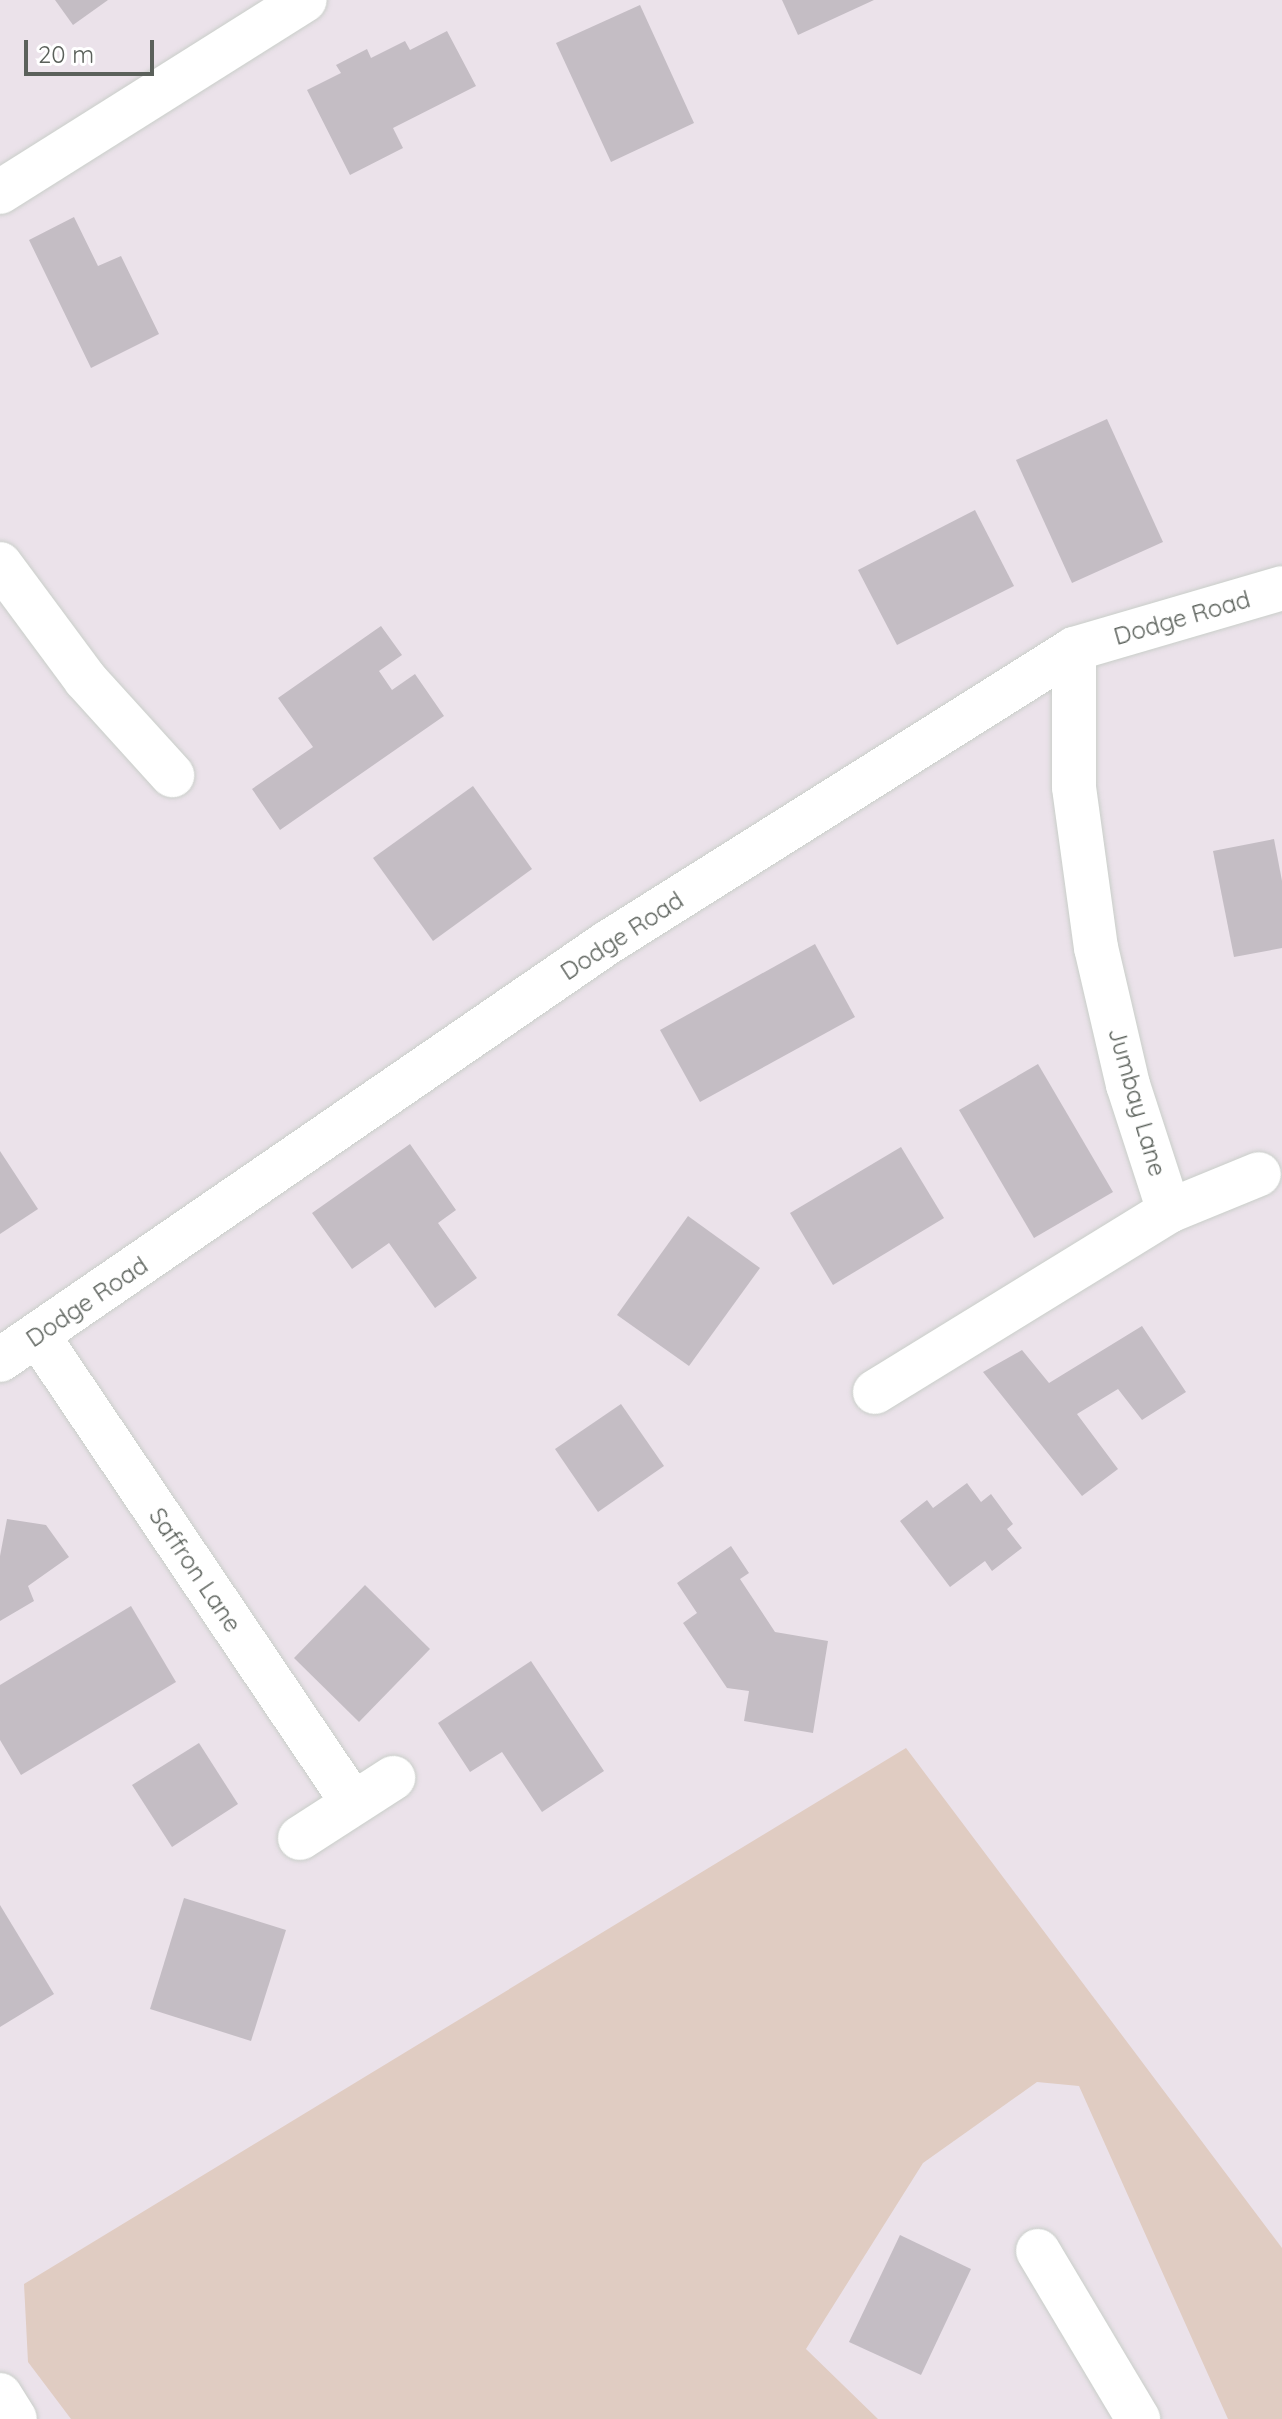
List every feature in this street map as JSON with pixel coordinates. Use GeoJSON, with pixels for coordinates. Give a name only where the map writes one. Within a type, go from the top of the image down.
{"type":"FeatureCollection","features":[{"type":"Feature","properties":{"kind":"street"},"geometry":{"type":"LineString","coordinates":[[0,192],[305,0]]}},
{"type":"Feature","properties":{"kind":"street"},"geometry":{"type":"LineString","coordinates":[[0,564],[85,679],[172,775]]}},
{"type":"Feature","properties":{"kind":"street","name":"Dodge Road"},"geometry":{"type":"LineString","coordinates":[[0,1360],[607,943],[1074,649],[1282,588]]}},
{"type":"Feature","properties":{"kind":"street","name":"Jumbay Lane"},"geometry":{"type":"LineString","coordinates":[[1074,649],[1074,787],[1096,948],[1128,1085],[1169,1211]]}},
{"type":"Feature","properties":{"kind":"street"},"geometry":{"type":"LineString","coordinates":[[875,1392],[1169,1211],[1259,1174]]}},
{"type":"Feature","properties":{"kind":"street","name":"Saffron Lane"},"geometry":{"type":"LineString","coordinates":[[38,1336],[353,1803]]}},
{"type":"Feature","properties":{"kind":"street"},"geometry":{"type":"LineString","coordinates":[[300,1838],[393,1778]]}},
{"type":"Feature","properties":{"kind":"street"},"geometry":{"type":"LineString","coordinates":[[1038,2251],[1138,2419]]}},
{"type":"Feature","properties":{"kind":"street"},"geometry":{"type":"LineString","coordinates":[[0,2395],[15,2419]]}},
{"type":"Feature","properties":{"kind":"shaded area"},"geometry":{"type":"Polygon","coordinates":[[[906,1748],[1282,2248],[1282,2419],[1228,2419],[1079,2086],[1037,2082],[923,2163],[806,2349],[878,2419],[71,2419],[28,2362],[24,2284],[906,1748]]]}},
{"type":"Feature","properties":{"kind":"building"},"geometry":{"type":"Polygon","coordinates":[[[55,0],[108,0],[73,25],[55,0]]]}},
{"type":"Feature","properties":{"kind":"building"},"geometry":{"type":"Polygon","coordinates":[[[782,0],[874,0],[798,35],[782,0]]]}},
{"type":"Feature","properties":{"kind":"building"},"geometry":{"type":"Polygon","coordinates":[[[640,5],[694,123],[611,162],[556,43],[640,5]]]}},
{"type":"Feature","properties":{"kind":"building"},"geometry":{"type":"Polygon","coordinates":[[[447,31],[476,86],[393,128],[403,148],[350,175],[307,90],[341,73],[336,65],[367,49],[371,58],[405,41],[410,50],[447,31]]]}},
{"type":"Feature","properties":{"kind":"building"},"geometry":{"type":"Polygon","coordinates":[[[74,217],[98,266],[121,256],[159,334],[91,368],[29,240],[74,217]]]}},
{"type":"Feature","properties":{"kind":"building"},"geometry":{"type":"Polygon","coordinates":[[[1107,419],[1163,542],[1072,583],[1016,460],[1107,419]]]}},
{"type":"Feature","properties":{"kind":"building"},"geometry":{"type":"Polygon","coordinates":[[[975,510],[1014,586],[897,645],[858,570],[975,510]]]}},
{"type":"Feature","properties":{"kind":"building"},"geometry":{"type":"Polygon","coordinates":[[[381,626],[402,655],[379,671],[392,690],[415,674],[444,716],[280,830],[252,789],[313,747],[278,698],[381,626]]]}},
{"type":"Feature","properties":{"kind":"building"},"geometry":{"type":"Polygon","coordinates":[[[473,786],[532,869],[433,941],[373,858],[473,786]]]}},
{"type":"Feature","properties":{"kind":"building"},"geometry":{"type":"Polygon","coordinates":[[[1274,839],[1282,881],[1282,948],[1234,957],[1213,851],[1274,839]]]}},
{"type":"Feature","properties":{"kind":"building"},"geometry":{"type":"Polygon","coordinates":[[[815,944],[855,1017],[700,1102],[660,1030],[815,944]]]}},
{"type":"Feature","properties":{"kind":"building"},"geometry":{"type":"Polygon","coordinates":[[[1038,1064],[1113,1192],[1034,1238],[959,1110],[1038,1064]]]}},
{"type":"Feature","properties":{"kind":"building"},"geometry":{"type":"Polygon","coordinates":[[[410,1144],[456,1210],[438,1223],[477,1278],[435,1308],[389,1243],[352,1269],[312,1213],[410,1144]]]}},
{"type":"Feature","properties":{"kind":"building"},"geometry":{"type":"Polygon","coordinates":[[[901,1147],[944,1218],[833,1285],[790,1213],[901,1147]]]}},
{"type":"Feature","properties":{"kind":"building"},"geometry":{"type":"Polygon","coordinates":[[[0,1151],[38,1209],[0,1234],[0,1151]]]}},
{"type":"Feature","properties":{"kind":"building"},"geometry":{"type":"Polygon","coordinates":[[[688,1216],[760,1268],[689,1366],[617,1315],[688,1216]]]}},
{"type":"Feature","properties":{"kind":"building"},"geometry":{"type":"Polygon","coordinates":[[[1142,1326],[1186,1392],[1142,1420],[1118,1389],[1077,1414],[1118,1469],[1082,1496],[983,1372],[1022,1350],[1049,1383],[1142,1326]]]}},
{"type":"Feature","properties":{"kind":"building"},"geometry":{"type":"Polygon","coordinates":[[[621,1404],[664,1466],[598,1512],[555,1449],[621,1404]]]}},
{"type":"Feature","properties":{"kind":"building"},"geometry":{"type":"Polygon","coordinates":[[[967,1483],[981,1502],[991,1494],[1013,1524],[1007,1529],[1022,1548],[992,1571],[985,1561],[950,1587],[900,1521],[927,1500],[933,1508],[967,1483]]]}},
{"type":"Feature","properties":{"kind":"building"},"geometry":{"type":"Polygon","coordinates":[[[7,1519],[46,1525],[69,1557],[28,1586],[34,1601],[0,1621],[0,1556],[7,1519]]]}},
{"type":"Feature","properties":{"kind":"building"},"geometry":{"type":"Polygon","coordinates":[[[731,1546],[749,1573],[740,1579],[775,1632],[828,1641],[813,1733],[744,1721],[749,1691],[727,1688],[683,1623],[697,1613],[677,1583],[731,1546]]]}},
{"type":"Feature","properties":{"kind":"building"},"geometry":{"type":"Polygon","coordinates":[[[365,1585],[430,1649],[359,1722],[294,1658],[365,1585]]]}},
{"type":"Feature","properties":{"kind":"building"},"geometry":{"type":"Polygon","coordinates":[[[131,1606],[176,1682],[21,1775],[0,1740],[0,1685],[131,1606]]]}},
{"type":"Feature","properties":{"kind":"building"},"geometry":{"type":"Polygon","coordinates":[[[531,1661],[604,1771],[542,1812],[502,1752],[470,1772],[438,1723],[531,1661]]]}},
{"type":"Feature","properties":{"kind":"building"},"geometry":{"type":"Polygon","coordinates":[[[199,1743],[238,1804],[172,1847],[132,1785],[199,1743]]]}},
{"type":"Feature","properties":{"kind":"building"},"geometry":{"type":"Polygon","coordinates":[[[184,1898],[286,1930],[251,2041],[150,2009],[184,1898]]]}},
{"type":"Feature","properties":{"kind":"building"},"geometry":{"type":"Polygon","coordinates":[[[0,1905],[54,1994],[0,2027],[0,1905]]]}},
{"type":"Feature","properties":{"kind":"building"},"geometry":{"type":"Polygon","coordinates":[[[900,2235],[971,2269],[921,2375],[849,2342],[900,2235]]]}}]}
